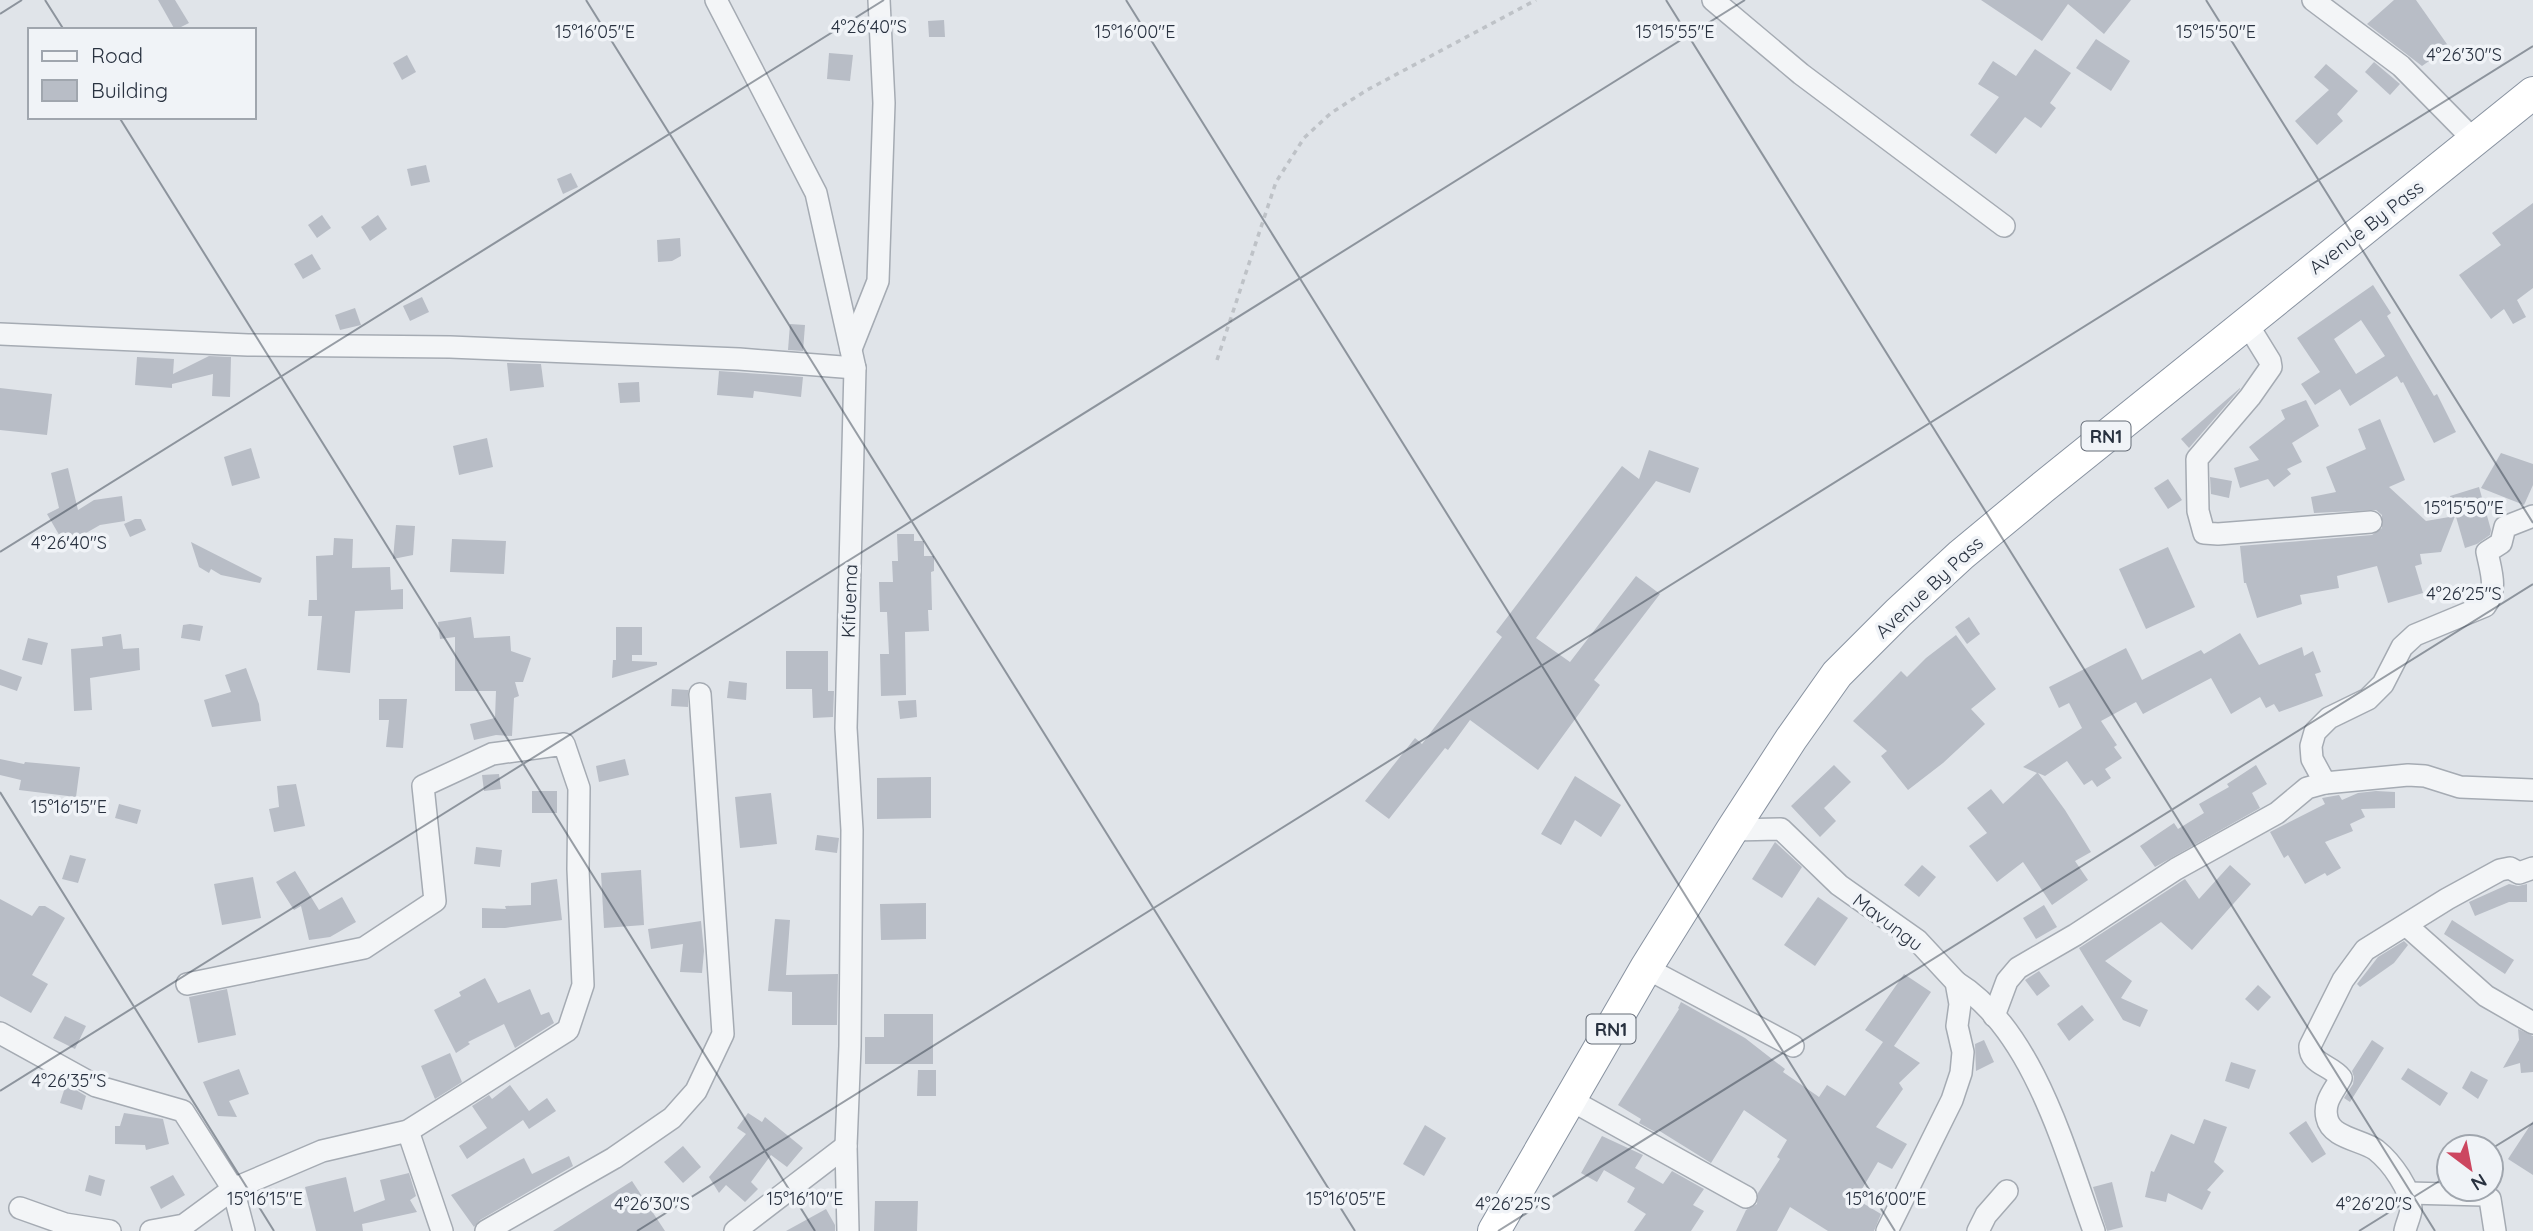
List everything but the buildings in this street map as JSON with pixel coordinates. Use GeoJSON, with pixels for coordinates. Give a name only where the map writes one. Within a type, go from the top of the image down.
{"type":"FeatureCollection","features":[{"type":"Feature","properties":{"kind":"highway","name":"Avenue By Pass"},"geometry":{"type":"LineString","coordinates":[[1494,1231],[1646,968],[1791,739],[1837,674],[1961,555],[2246,322],[2533,93]]}},
{"type":"Feature","properties":{"kind":"street","name":"Kifuema"},"geometry":{"type":"LineString","coordinates":[[716,0],[816,193],[853,358],[846,728],[852,830],[850,1046],[846,1146],[848,1231]]}},
{"type":"Feature","properties":{"kind":"street"},"geometry":{"type":"LineString","coordinates":[[0,334],[248,345],[450,346],[739,359],[853,358],[878,281],[884,103],[879,0]]}},
{"type":"Feature","properties":{"kind":"street"},"geometry":{"type":"LineString","coordinates":[[1713,0],[1801,74],[2004,226]]}},
{"type":"Feature","properties":{"kind":"street"},"geometry":{"type":"LineString","coordinates":[[2313,0],[2401,66],[2475,141]]}},
{"type":"Feature","properties":{"kind":"street"},"geometry":{"type":"LineString","coordinates":[[2246,322],[2271,367],[2250,397],[2197,459],[2198,511],[2204,533],[2371,522]]}},
{"type":"Feature","properties":{"kind":"street"},"geometry":{"type":"LineString","coordinates":[[2325,783],[2312,759],[2311,746],[2315,732],[2329,718],[2368,699],[2383,684],[2402,647],[2415,635],[2484,606],[2491,598],[2494,587],[2487,552],[2501,543],[2505,527],[2533,516]]}},
{"type":"Feature","properties":{"kind":"street"},"geometry":{"type":"LineString","coordinates":[[486,1231],[614,1158],[672,1118],[696,1091],[723,1034],[700,694]]}},
{"type":"Feature","properties":{"kind":"street"},"geometry":{"type":"LineString","coordinates":[[151,1231],[184,1225],[233,1189],[322,1152],[408,1131],[568,1030],[583,985],[578,869],[579,788],[564,744],[492,754],[423,786],[435,901],[364,948],[187,984]]}},
{"type":"Feature","properties":{"kind":"street"},"geometry":{"type":"LineString","coordinates":[[1994,1016],[2007,981],[2018,968],[2075,935],[2176,869],[2277,813],[2307,788],[2325,783],[2408,775],[2425,776],[2460,786],[2533,790]]}},
{"type":"Feature","properties":{"kind":"street","name":"Mavungu"},"geometry":{"type":"LineString","coordinates":[[1732,830],[1781,829],[1839,886],[1917,940],[1956,982],[1994,1016],[2024,1055],[2043,1091],[2094,1231]]}},
{"type":"Feature","properties":{"kind":"street"},"geometry":{"type":"LineString","coordinates":[[2404,1231],[2411,1210],[2409,1193],[2375,1150],[2332,1128],[2327,1119],[2328,1097],[2340,1078],[2335,1071],[2314,1060],[2309,1053],[2310,1046],[2343,980],[2365,950],[2500,870],[2510,868],[2519,873],[2533,867]]}},
{"type":"Feature","properties":{"kind":"street"},"geometry":{"type":"LineString","coordinates":[[2406,925],[2486,996],[2533,1023]]}},
{"type":"Feature","properties":{"kind":"street"},"geometry":{"type":"LineString","coordinates":[[1646,968],[1793,1046]]}},
{"type":"Feature","properties":{"kind":"street"},"geometry":{"type":"LineString","coordinates":[[1887,1231],[1952,1100],[1961,1073],[1963,1052],[1957,1026],[1960,1004],[1956,982]]}},
{"type":"Feature","properties":{"kind":"street"},"geometry":{"type":"LineString","coordinates":[[0,1033],[96,1086],[183,1111],[233,1189],[244,1231]]}},
{"type":"Feature","properties":{"kind":"street"},"geometry":{"type":"LineString","coordinates":[[1569,1099],[1746,1197]]}},
{"type":"Feature","properties":{"kind":"street"},"geometry":{"type":"LineString","coordinates":[[408,1131],[442,1231]]}},
{"type":"Feature","properties":{"kind":"street"},"geometry":{"type":"LineString","coordinates":[[735,1231],[846,1146]]}},
{"type":"Feature","properties":{"kind":"street"},"geometry":{"type":"LineString","coordinates":[[1978,1231],[1986,1214],[2007,1191]]}},
{"type":"Feature","properties":{"kind":"street"},"geometry":{"type":"LineString","coordinates":[[2409,1193],[2483,1195],[2490,1199],[2495,1231]]}},
{"type":"Feature","properties":{"kind":"street"},"geometry":{"type":"LineString","coordinates":[[20,1208],[65,1224],[110,1231]]}},
{"type":"Feature","properties":{"kind":"path"},"geometry":{"type":"LineString","coordinates":[[1217,360],[1276,182],[1304,138],[1331,113],[1367,90],[1536,0]]}}]}
